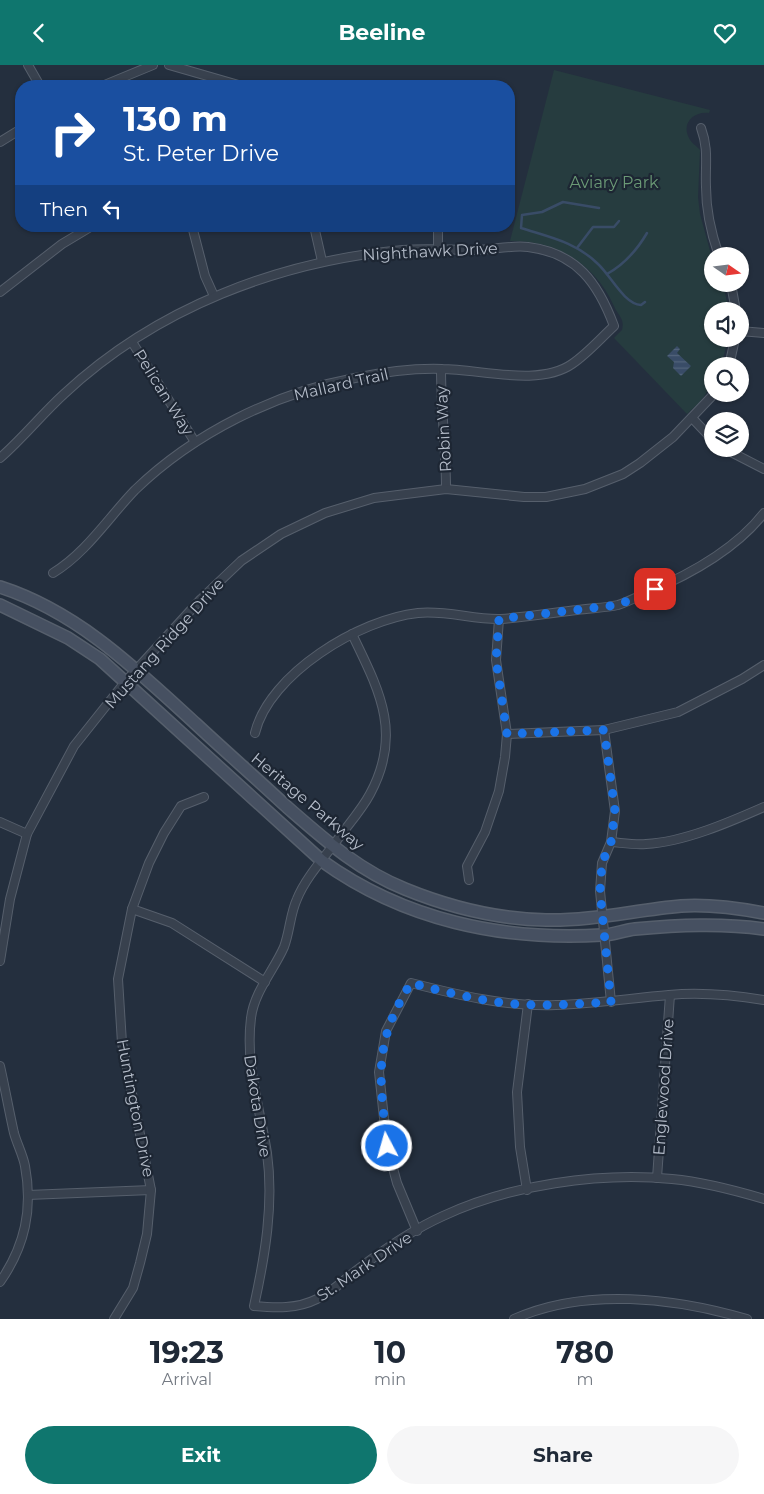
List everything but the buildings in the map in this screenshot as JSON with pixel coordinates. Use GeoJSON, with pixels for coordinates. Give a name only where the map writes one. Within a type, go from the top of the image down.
{"type":"FeatureCollection","features":[{"type":"Feature","properties":{"kind":"main road","name":"Heritage Parkway"},"geometry":{"type":"LineString","coordinates":[[0,587],[40,602],[80,626],[137,669],[332,847],[347,859],[404,889],[443,902],[523,919],[548,920],[602,917],[684,906],[722,907],[764,913]]}},
{"type":"Feature","properties":{"kind":"main road","name":"Heritage Parkway"},"geometry":{"type":"LineString","coordinates":[[0,605],[68,638],[100,659],[322,861],[400,905],[472,928],[531,936],[604,935],[688,924],[764,929]]}},
{"type":"Feature","properties":{"kind":"street"},"geometry":{"type":"LineString","coordinates":[[28,65],[37,80]]}},
{"type":"Feature","properties":{"kind":"street"},"geometry":{"type":"LineString","coordinates":[[117,80],[153,65]]}},
{"type":"Feature","properties":{"kind":"street"},"geometry":{"type":"LineString","coordinates":[[169,65],[221,80]]}},
{"type":"Feature","properties":{"kind":"street"},"geometry":{"type":"LineString","coordinates":[[701,128],[707,148],[705,178],[708,217],[716,247]]}},
{"type":"Feature","properties":{"kind":"street"},"geometry":{"type":"LineString","coordinates":[[0,142],[15,133]]}},
{"type":"Feature","properties":{"kind":"street"},"geometry":{"type":"LineString","coordinates":[[0,292],[62,244],[82,232]]}},
{"type":"Feature","properties":{"kind":"street"},"geometry":{"type":"LineString","coordinates":[[194,232],[205,276],[214,296]]}},
{"type":"Feature","properties":{"kind":"street"},"geometry":{"type":"LineString","coordinates":[[315,232],[322,261]]}},
{"type":"Feature","properties":{"kind":"street"},"geometry":{"type":"LineString","coordinates":[[438,232],[438,249]]}},
{"type":"Feature","properties":{"kind":"street","name":"Nighthawk Drive"},"geometry":{"type":"LineString","coordinates":[[0,458],[64,393],[104,361],[172,317],[214,296],[282,272],[322,261],[406,249],[476,250],[527,247],[554,253],[580,269],[603,296],[614,326]]}},
{"type":"Feature","properties":{"kind":"street","name":"Mallard Trail"},"geometry":{"type":"LineString","coordinates":[[53,573],[69,563],[136,489],[195,442],[253,411],[317,387],[389,372],[440,369],[522,376],[548,374],[572,365],[614,326]]}},
{"type":"Feature","properties":{"kind":"street"},"geometry":{"type":"LineString","coordinates":[[749,332],[764,333]]}},
{"type":"Feature","properties":{"kind":"street","name":"Pelican Way"},"geometry":{"type":"LineString","coordinates":[[132,342],[195,442]]}},
{"type":"Feature","properties":{"kind":"street","name":"Robin Way"},"geometry":{"type":"LineString","coordinates":[[440,369],[442,420],[446,442],[446,489]]}},
{"type":"Feature","properties":{"kind":"street","name":"Mustang Ridge Drive"},"geometry":{"type":"LineString","coordinates":[[0,961],[0,946],[27,834],[74,745],[125,682],[201,599],[241,561],[280,534],[325,513],[374,498],[446,489],[524,497],[546,497],[585,489],[623,474],[640,463],[693,419],[707,402]]}},
{"type":"Feature","properties":{"kind":"street"},"geometry":{"type":"LineString","coordinates":[[693,419],[704,431]]}},
{"type":"Feature","properties":{"kind":"street"},"geometry":{"type":"LineString","coordinates":[[741,457],[764,469]]}},
{"type":"Feature","properties":{"kind":"street"},"geometry":{"type":"LineString","coordinates":[[255,733],[259,715],[288,680],[326,647],[352,634],[389,619],[418,613],[449,613],[499,619],[618,605],[673,582],[720,553],[751,529],[764,513]]}},
{"type":"Feature","properties":{"kind":"street"},"geometry":{"type":"LineString","coordinates":[[469,880],[467,867],[485,832],[499,791],[507,734],[496,660],[499,619]]}},
{"type":"Feature","properties":{"kind":"street","name":"Dakota Drive"},"geometry":{"type":"LineString","coordinates":[[254,1306],[265,1255],[269,1206],[267,1154],[254,1093],[249,1048],[251,1016],[265,982],[284,947],[297,899],[370,795],[385,760],[386,718],[374,680],[352,634]]}},
{"type":"Feature","properties":{"kind":"street"},"geometry":{"type":"LineString","coordinates":[[507,734],[604,730],[678,711],[742,679],[764,665]]}},
{"type":"Feature","properties":{"kind":"street"},"geometry":{"type":"LineString","coordinates":[[604,730],[615,811],[611,842],[602,863],[600,891],[611,1002]]}},
{"type":"Feature","properties":{"kind":"street","name":"Huntington Drive"},"geometry":{"type":"LineString","coordinates":[[114,1319],[133,1288],[147,1234],[151,1189],[122,1043],[118,979],[132,909],[149,863],[181,806],[204,797]]}},
{"type":"Feature","properties":{"kind":"street"},"geometry":{"type":"LineString","coordinates":[[611,842],[646,845],[681,838],[740,818],[764,807]]}},
{"type":"Feature","properties":{"kind":"street"},"geometry":{"type":"LineString","coordinates":[[0,822],[27,834]]}},
{"type":"Feature","properties":{"kind":"street"},"geometry":{"type":"LineString","coordinates":[[132,909],[172,923],[265,982]]}},
{"type":"Feature","properties":{"kind":"street"},"geometry":{"type":"LineString","coordinates":[[417,1231],[397,1183],[387,1146],[379,1071],[386,1031],[400,999],[411,983],[455,994],[504,1003],[554,1005],[611,1002],[670,995],[713,994],[764,1000]]}},
{"type":"Feature","properties":{"kind":"street","name":"Englewood Drive"},"geometry":{"type":"LineString","coordinates":[[657,1179],[670,995]]}},
{"type":"Feature","properties":{"kind":"street"},"geometry":{"type":"LineString","coordinates":[[527,1190],[520,1147],[517,1092],[528,1004]]}},
{"type":"Feature","properties":{"kind":"street"},"geometry":{"type":"LineString","coordinates":[[0,1066],[14,1134],[24,1165],[28,1195],[27,1228],[10,1267],[0,1282]]}},
{"type":"Feature","properties":{"kind":"street","name":"St. Mark Drive"},"geometry":{"type":"LineString","coordinates":[[254,1306],[287,1308],[318,1299],[385,1249],[443,1216],[496,1197],[553,1184],[615,1177],[657,1179],[721,1187],[764,1199]]}},
{"type":"Feature","properties":{"kind":"street"},"geometry":{"type":"LineString","coordinates":[[28,1195],[151,1189]]}},
{"type":"Feature","properties":{"kind":"street"},"geometry":{"type":"LineString","coordinates":[[514,1319],[537,1309],[613,1299],[668,1301],[747,1319]]}},
{"type":"Feature","properties":{"kind":"green space","name":"Aviary Park"},"geometry":{"type":"Polygon","coordinates":[[[554,70],[710,110],[709,113],[694,116],[690,119],[687,127],[689,138],[700,150],[698,197],[700,214],[709,247],[704,247],[704,293],[725,293],[727,302],[704,302],[704,347],[726,347],[723,357],[704,357],[703,398],[687,414],[614,338],[622,330],[622,320],[606,291],[596,278],[572,257],[559,250],[527,242],[510,241],[512,232],[515,232],[515,222],[554,70]]]}},
{"type":"Feature","properties":{"kind":"water"},"geometry":{"type":"Polygon","coordinates":[[[677,346],[680,349],[677,353],[691,366],[681,376],[673,368],[674,362],[667,356],[677,346]]]}},
{"type":"Feature","properties":{"kind":"waterway"},"geometry":{"type":"LineString","coordinates":[[599,208],[563,202],[542,212],[522,215],[521,228],[562,241],[581,250],[603,269],[629,300],[641,305],[645,302]]}},
{"type":"Feature","properties":{"kind":"waterway"},"geometry":{"type":"LineString","coordinates":[[577,248],[593,227],[614,227],[619,221]]}},
{"type":"Feature","properties":{"kind":"waterway"},"geometry":{"type":"LineString","coordinates":[[607,274],[630,256],[647,233]]}},
{"type":"Feature","properties":{"kind":"route"},"geometry":{"type":"LineString","coordinates":[[387,1146],[379,1071],[386,1031],[400,999],[411,983],[455,994],[504,1003],[554,1005],[611,1002],[600,891],[602,863],[611,842],[615,811],[604,730],[507,734],[496,660],[499,619],[618,605],[655,589]]}}]}
